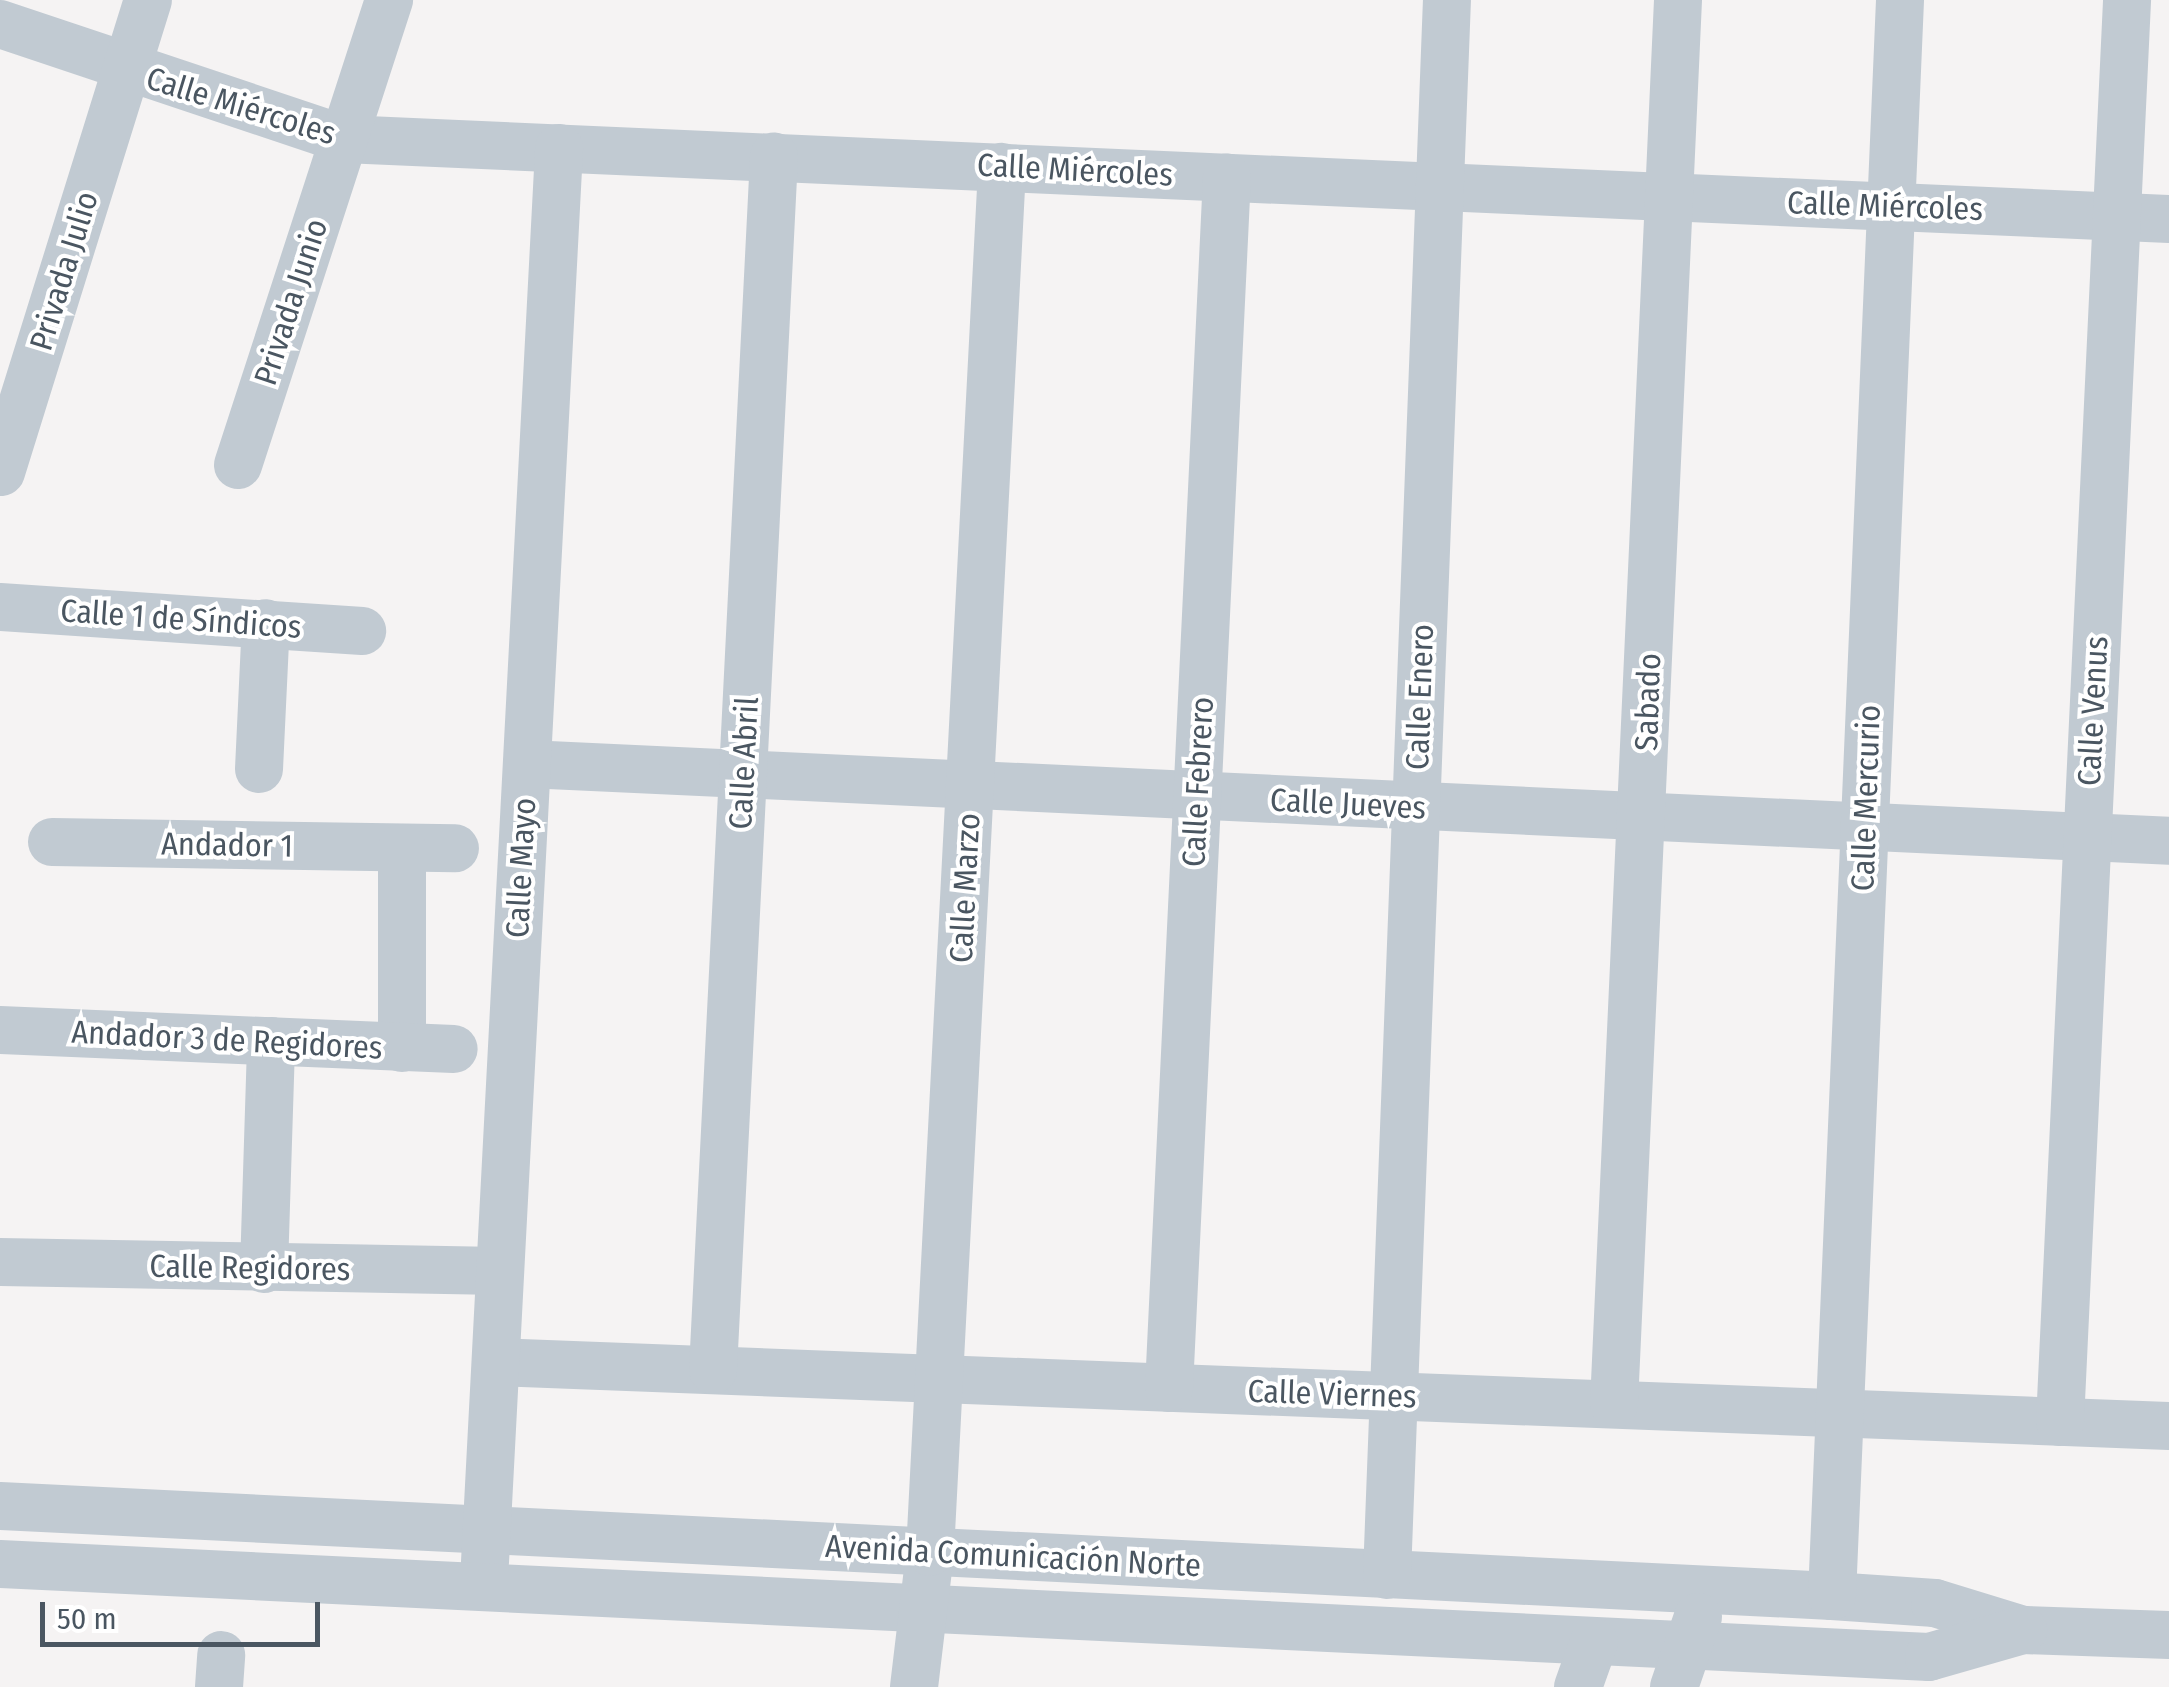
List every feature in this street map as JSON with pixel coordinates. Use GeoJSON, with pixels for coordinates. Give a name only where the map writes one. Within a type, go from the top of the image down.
{"type":"FeatureCollection","features":[{"type":"Feature","properties":{"kind":"street","name":"Privada Julio"},"geometry":{"type":"LineString","coordinates":[[1,472],[148,0]]}},
{"type":"Feature","properties":{"kind":"street","name":"Privada Junio"},"geometry":{"type":"LineString","coordinates":[[238,465],[389,0]]}},
{"type":"Feature","properties":{"kind":"street","name":"Calle Enero"},"geometry":{"type":"LineString","coordinates":[[1387,1574],[1447,0]]}},
{"type":"Feature","properties":{"kind":"street","name":"Sabado"},"geometry":{"type":"LineString","coordinates":[[1614,1404],[1644,817],[1678,0]]}},
{"type":"Feature","properties":{"kind":"street","name":"Calle Mercurio"},"geometry":{"type":"LineString","coordinates":[[1832,1596],[1900,0]]}},
{"type":"Feature","properties":{"kind":"street","name":"Calle Venus"},"geometry":{"type":"LineString","coordinates":[[2060,1422],[2127,0]]}},
{"type":"Feature","properties":{"kind":"street","name":"Calle Miércoles"},"geometry":{"type":"LineString","coordinates":[[0,24],[126,71],[344,138],[2169,219]]}},
{"type":"Feature","properties":{"kind":"street","name":"Calle Mayo"},"geometry":{"type":"LineString","coordinates":[[484,1588],[559,148]]}},
{"type":"Feature","properties":{"kind":"street","name":"Calle Abril"},"geometry":{"type":"LineString","coordinates":[[713,1370],[774,157]]}},
{"type":"Feature","properties":{"kind":"street","name":"Calle Marzo"},"geometry":{"type":"LineString","coordinates":[[914,1687],[930,1552],[1002,167]]}},
{"type":"Feature","properties":{"kind":"street","name":"Calle Febrero"},"geometry":{"type":"LineString","coordinates":[[1169,1388],[1227,177]]}},
{"type":"Feature","properties":{"kind":"street","name":"Calle 1 de Síndicos"},"geometry":{"type":"LineString","coordinates":[[0,607],[362,631]]}},
{"type":"Feature","properties":{"kind":"street"},"geometry":{"type":"LineString","coordinates":[[259,769],[266,624]]}},
{"type":"Feature","properties":{"kind":"street","name":"Calle Jueves"},"geometry":{"type":"LineString","coordinates":[[527,764],[2169,840]]}},
{"type":"Feature","properties":{"kind":"street","name":"Andador 1"},"geometry":{"type":"LineString","coordinates":[[52,842],[455,848]]}},
{"type":"Feature","properties":{"kind":"street"},"geometry":{"type":"LineString","coordinates":[[402,848],[402,1048]]}},
{"type":"Feature","properties":{"kind":"street","name":"Andador 3 de Regidores"},"geometry":{"type":"LineString","coordinates":[[0,1030],[454,1049]]}},
{"type":"Feature","properties":{"kind":"street"},"geometry":{"type":"LineString","coordinates":[[264,1269],[271,1040]]}},
{"type":"Feature","properties":{"kind":"street","name":"Calle Regidores"},"geometry":{"type":"LineString","coordinates":[[0,1262],[500,1271]]}},
{"type":"Feature","properties":{"kind":"street","name":"Calle Viernes"},"geometry":{"type":"LineString","coordinates":[[496,1362],[2169,1426]]}},
{"type":"Feature","properties":{"kind":"street","name":"Avenida Comunicación Norte"},"geometry":{"type":"LineString","coordinates":[[0,1506],[1832,1596],[1935,1603],[2023,1630],[2169,1635]]}},
{"type":"Feature","properties":{"kind":"street","name":"Avenida Comunicación Norte"},"geometry":{"type":"LineString","coordinates":[[0,1564],[1594,1642],[1681,1666],[1930,1672],[2023,1630]]}},
{"type":"Feature","properties":{"kind":"street"},"geometry":{"type":"LineString","coordinates":[[1681,1666],[1707,1590]]}},
{"type":"Feature","properties":{"kind":"street"},"geometry":{"type":"LineString","coordinates":[[1578,1687],[1594,1642]]}}]}
